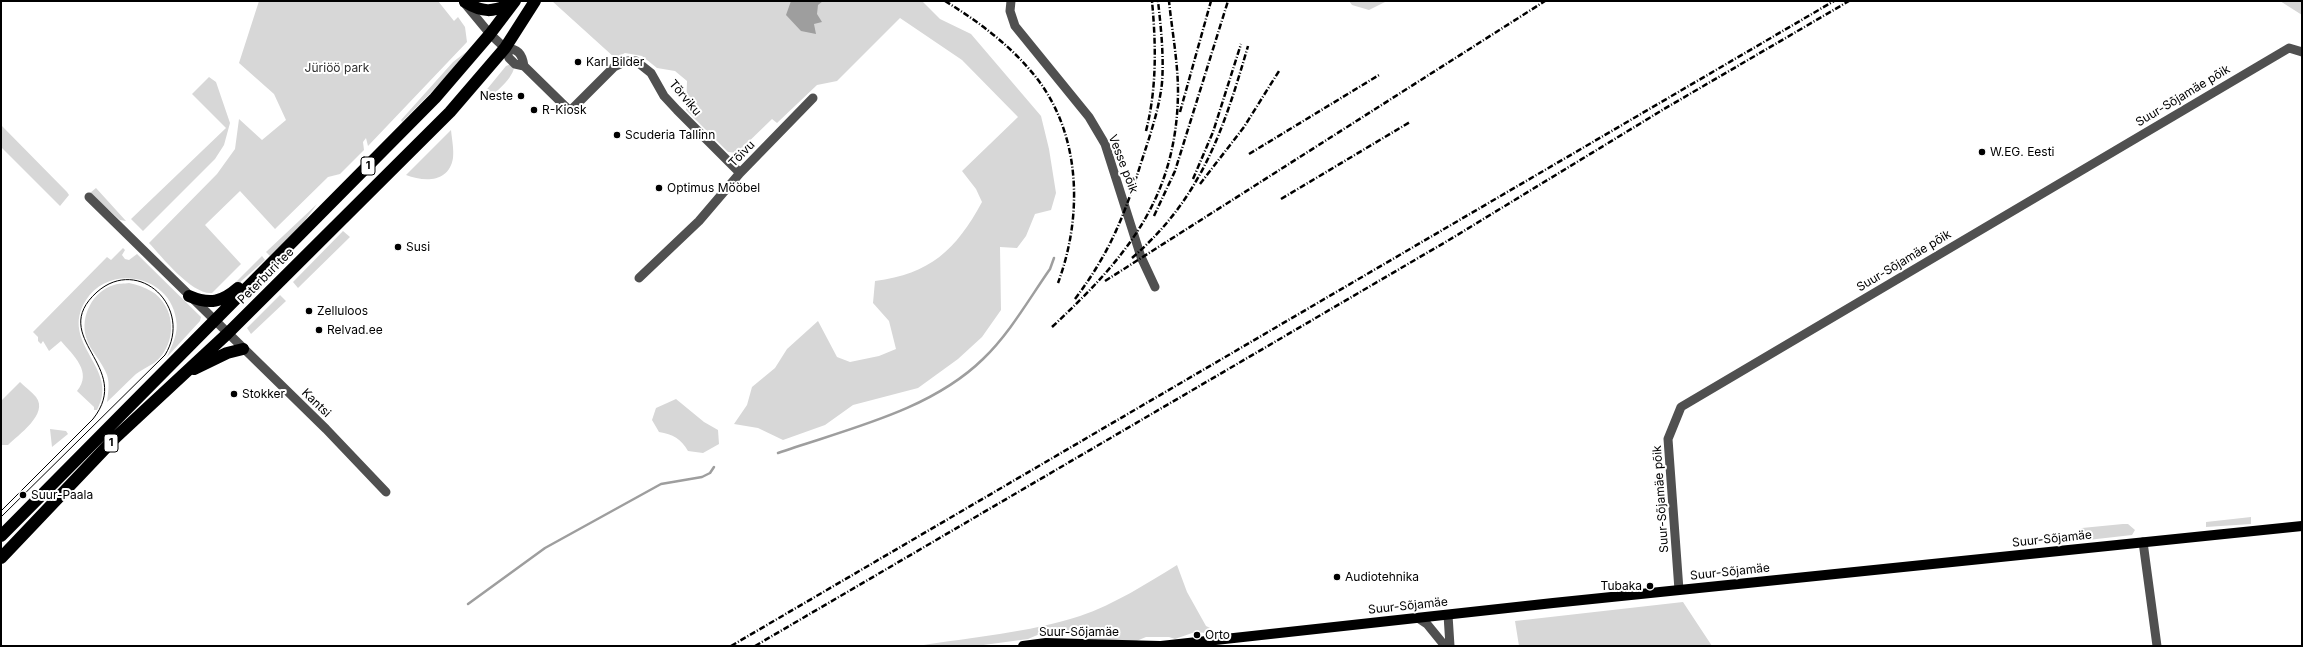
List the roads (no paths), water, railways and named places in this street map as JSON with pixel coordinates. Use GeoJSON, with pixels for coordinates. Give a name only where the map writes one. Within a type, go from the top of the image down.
{"type":"FeatureCollection","features":[{"type":"Feature","properties":{"kind":"highway","name":"Peterburi tee"},"geometry":{"type":"LineString","coordinates":[[1,558],[116,438],[227,334],[450,112],[505,48],[535,1]]}},
{"type":"Feature","properties":{"kind":"highway"},"geometry":{"type":"LineString","coordinates":[[464,2],[476,9],[493,11],[514,2]]}},
{"type":"Feature","properties":{"kind":"highway","name":"Peterburi tee"},"geometry":{"type":"LineString","coordinates":[[1,536],[215,322],[435,98],[490,34],[514,2]]}},
{"type":"Feature","properties":{"kind":"highway"},"geometry":{"type":"LineString","coordinates":[[189,296],[206,301],[226,298],[273,262]]}},
{"type":"Feature","properties":{"kind":"highway"},"geometry":{"type":"LineString","coordinates":[[181,376],[227,353],[243,349]]}},
{"type":"Feature","properties":{"kind":"main road","name":"Suur-Sõjamäe"},"geometry":{"type":"LineString","coordinates":[[1022,646],[1060,644],[1160,646],[1679,590],[2302,526]]}},
{"type":"Feature","properties":{"kind":"street","name":"Vesse põik"},"geometry":{"type":"LineString","coordinates":[[1011,1],[1010,11],[1015,26],[1089,117],[1105,144],[1141,258],[1155,287]]}},
{"type":"Feature","properties":{"kind":"street"},"geometry":{"type":"LineString","coordinates":[[464,2],[490,34],[505,48]]}},
{"type":"Feature","properties":{"kind":"street","name":"Tõrviku"},"geometry":{"type":"LineString","coordinates":[[505,48],[509,58],[515,64],[524,66],[570,111],[614,67],[627,61],[636,61],[644,66],[651,74],[669,101],[740,173]]}},
{"type":"Feature","properties":{"kind":"street","name":"Suur-Sõjamäe põik"},"geometry":{"type":"LineString","coordinates":[[1679,590],[1668,439],[1681,407],[2289,48],[2302,52]]}},
{"type":"Feature","properties":{"kind":"street","name":"Tõivu"},"geometry":{"type":"LineString","coordinates":[[639,278],[699,221],[740,173],[813,98]]}},
{"type":"Feature","properties":{"kind":"street","name":"Kantsi"},"geometry":{"type":"LineString","coordinates":[[88,197],[326,429],[386,492]]}},
{"type":"Feature","properties":{"kind":"street"},"geometry":{"type":"LineString","coordinates":[[2143,542],[2157,646]]}},
{"type":"Feature","properties":{"kind":"street"},"geometry":{"type":"LineString","coordinates":[[1448,615],[1450,646]]}},
{"type":"Feature","properties":{"kind":"street"},"geometry":{"type":"LineString","coordinates":[[1418,618],[1427,624],[1445,646]]}},
{"type":"Feature","properties":{"kind":"waterway"},"geometry":{"type":"LineString","coordinates":[[778,453],[859,426],[913,405],[962,377],[983,359],[1002,338],[1019,316],[1050,269],[1054,258]]}},
{"type":"Feature","properties":{"kind":"waterway"},"geometry":{"type":"LineString","coordinates":[[468,604],[545,548],[661,484],[702,477],[710,473],[714,467]]}},
{"type":"Feature","properties":{"kind":"tram line"},"geometry":{"type":"LineString","coordinates":[[1,511],[93,419],[103,400],[104,383],[99,368],[84,338],[81,324],[84,308],[97,292],[113,282],[129,280],[145,283],[158,292],[167,305],[173,320],[172,337],[165,355],[1,517]]}},
{"type":"Feature","properties":{"kind":"railway"},"geometry":{"type":"LineString","coordinates":[[945,1],[990,32],[1021,60],[1047,93],[1060,118],[1068,144],[1073,172],[1074,200],[1072,228],[1058,283]]}},
{"type":"Feature","properties":{"kind":"railway"},"geometry":{"type":"LineString","coordinates":[[1146,131],[1150,115],[1155,66],[1152,1]]}},
{"type":"Feature","properties":{"kind":"railway"},"geometry":{"type":"LineString","coordinates":[[1075,299],[1098,265],[1115,232],[1129,199],[1154,122],[1161,93],[1163,73],[1158,1]]}},
{"type":"Feature","properties":{"kind":"railway"},"geometry":{"type":"LineString","coordinates":[[1052,327],[1103,276],[1124,250],[1142,223],[1157,195],[1168,164],[1175,130],[1178,92],[1176,58],[1169,1]]}},
{"type":"Feature","properties":{"kind":"railway"},"geometry":{"type":"LineString","coordinates":[[1180,112],[1211,1]]}},
{"type":"Feature","properties":{"kind":"railway"},"geometry":{"type":"LineString","coordinates":[[1154,216],[1175,171],[1228,1]]}},
{"type":"Feature","properties":{"kind":"railway"},"geometry":{"type":"LineString","coordinates":[[1105,281],[1545,1]]}},
{"type":"Feature","properties":{"kind":"railway"},"geometry":{"type":"LineString","coordinates":[[731,646],[1834,1]]}},
{"type":"Feature","properties":{"kind":"railway"},"geometry":{"type":"LineString","coordinates":[[755,646],[1449,240],[1664,109],[1849,1]]}},
{"type":"Feature","properties":{"kind":"railway"},"geometry":{"type":"LineString","coordinates":[[1193,179],[1213,132],[1241,44]]}},
{"type":"Feature","properties":{"kind":"railway"},"geometry":{"type":"LineString","coordinates":[[1132,258],[1156,235],[1176,212],[1206,162],[1219,135],[1248,46]]}},
{"type":"Feature","properties":{"kind":"railway"},"geometry":{"type":"LineString","coordinates":[[1200,184],[1244,127],[1279,71]]}},
{"type":"Feature","properties":{"kind":"railway"},"geometry":{"type":"LineString","coordinates":[[1249,154],[1379,75]]}},
{"type":"Feature","properties":{"kind":"railway"},"geometry":{"type":"LineString","coordinates":[[1281,199],[1410,122]]}},
{"type":"Feature","properties":{"kind":"place","name":"Karl Bilder"},"geometry":{"type":"Point","coordinates":[578,62]}},
{"type":"Feature","properties":{"kind":"place","name":"Neste"},"geometry":{"type":"Point","coordinates":[521,96]}},
{"type":"Feature","properties":{"kind":"place","name":"R-Kiosk"},"geometry":{"type":"Point","coordinates":[534,110]}},
{"type":"Feature","properties":{"kind":"place","name":"Scuderia Tallinn"},"geometry":{"type":"Point","coordinates":[617,135]}},
{"type":"Feature","properties":{"kind":"place","name":"W.EG. Eesti"},"geometry":{"type":"Point","coordinates":[1982,152]}},
{"type":"Feature","properties":{"kind":"place","name":"Optimus Mööbel"},"geometry":{"type":"Point","coordinates":[659,188]}},
{"type":"Feature","properties":{"kind":"place","name":"Susi"},"geometry":{"type":"Point","coordinates":[398,247]}},
{"type":"Feature","properties":{"kind":"place","name":"Zelluloos"},"geometry":{"type":"Point","coordinates":[309,311]}},
{"type":"Feature","properties":{"kind":"place","name":"Relvad.ee"},"geometry":{"type":"Point","coordinates":[319,330]}},
{"type":"Feature","properties":{"kind":"place","name":"Stokker"},"geometry":{"type":"Point","coordinates":[234,394]}},
{"type":"Feature","properties":{"kind":"place","name":"Suur-Paala"},"geometry":{"type":"Point","coordinates":[23,495]}},
{"type":"Feature","properties":{"kind":"place","name":"Audiotehnika"},"geometry":{"type":"Point","coordinates":[1337,577]}},
{"type":"Feature","properties":{"kind":"place","name":"Tubaka"},"geometry":{"type":"Point","coordinates":[1650,586]}},
{"type":"Feature","properties":{"kind":"place","name":"Orto"},"geometry":{"type":"Point","coordinates":[1197,635]}},
{"type":"Feature","properties":{"kind":"park label","name":"Jüriöö park"},"geometry":{"type":"Point","coordinates":[337,68]}}]}
